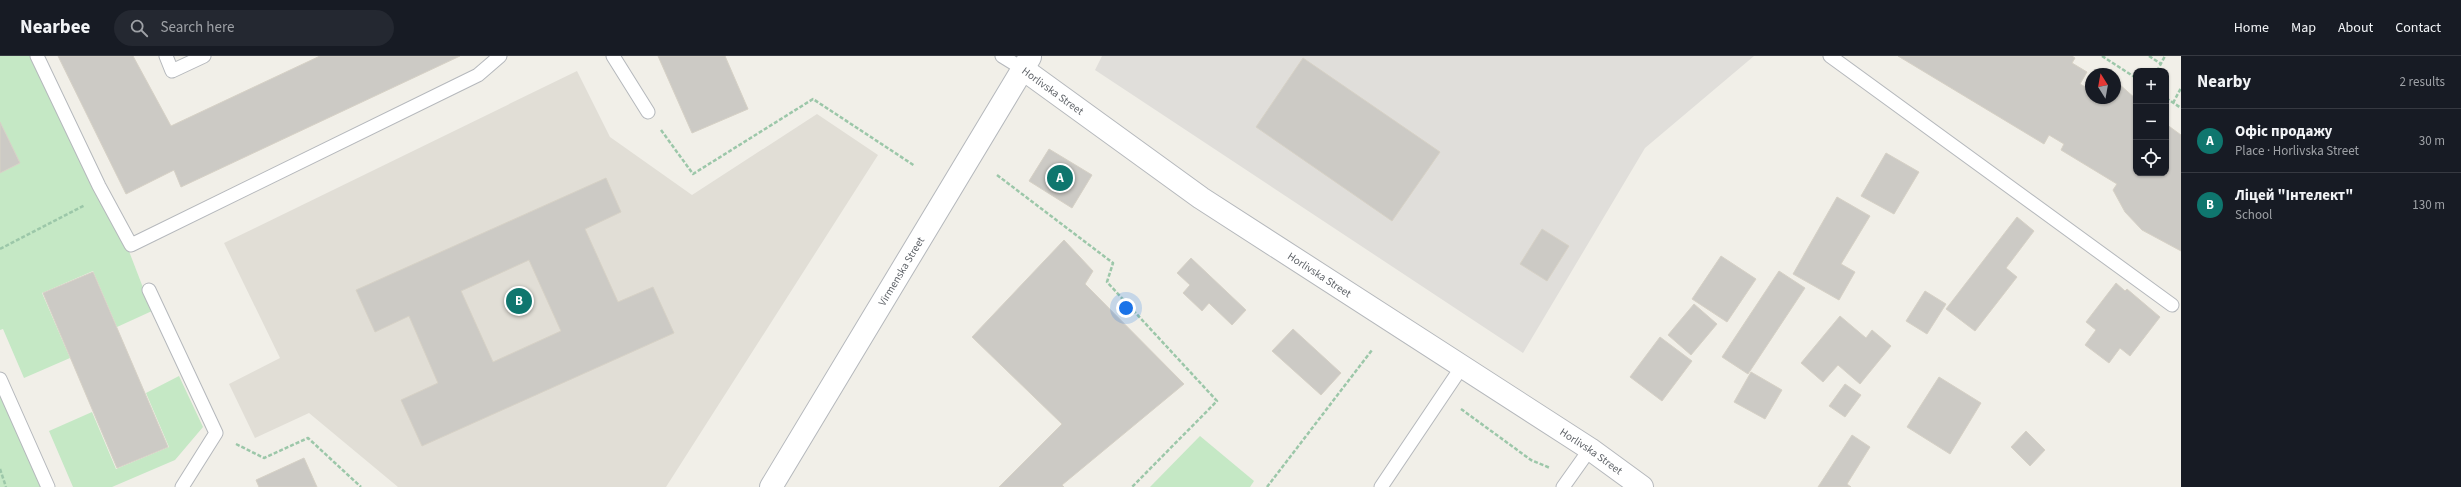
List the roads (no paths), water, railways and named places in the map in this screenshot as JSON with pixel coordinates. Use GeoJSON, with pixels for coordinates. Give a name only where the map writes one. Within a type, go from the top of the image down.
{"type":"FeatureCollection","features":[{"type":"Feature","properties":{"kind":"street","name":"Horlivska Street"},"geometry":{"type":"LineString","coordinates":[[1027,62],[1201,198],[1461,368],[1590,449],[1642,487]]}},
{"type":"Feature","properties":{"kind":"street","name":"Virmenska Street"},"geometry":{"type":"LineString","coordinates":[[771,487],[1027,62]]}},
{"type":"Feature","properties":{"kind":"lane"},"geometry":{"type":"LineString","coordinates":[[37,56],[99,186],[131,245],[478,75],[500,56]]}},
{"type":"Feature","properties":{"kind":"lane"},"geometry":{"type":"LineString","coordinates":[[166,56],[172,71],[204,56]]}},
{"type":"Feature","properties":{"kind":"lane"},"geometry":{"type":"LineString","coordinates":[[613,56],[648,112]]}},
{"type":"Feature","properties":{"kind":"lane","name":"Horlivska Street"},"geometry":{"type":"LineString","coordinates":[[1002,56],[1027,62]]}},
{"type":"Feature","properties":{"kind":"lane"},"geometry":{"type":"LineString","coordinates":[[1830,56],[2172,305]]}},
{"type":"Feature","properties":{"kind":"lane"},"geometry":{"type":"LineString","coordinates":[[149,290],[216,433],[182,487]]}},
{"type":"Feature","properties":{"kind":"lane"},"geometry":{"type":"LineString","coordinates":[[1381,487],[1461,368]]}},
{"type":"Feature","properties":{"kind":"lane"},"geometry":{"type":"LineString","coordinates":[[0,379],[48,487]]}},
{"type":"Feature","properties":{"kind":"lane"},"geometry":{"type":"LineString","coordinates":[[1567,482],[1590,449]]}},
{"type":"Feature","properties":{"kind":"place","name":"Офіс продажу"},"geometry":{"type":"Point","coordinates":[1060,178]}},
{"type":"Feature","properties":{"kind":"place","name":"Ліцей \"Інтелект\""},"geometry":{"type":"Point","coordinates":[519,301]}}]}
